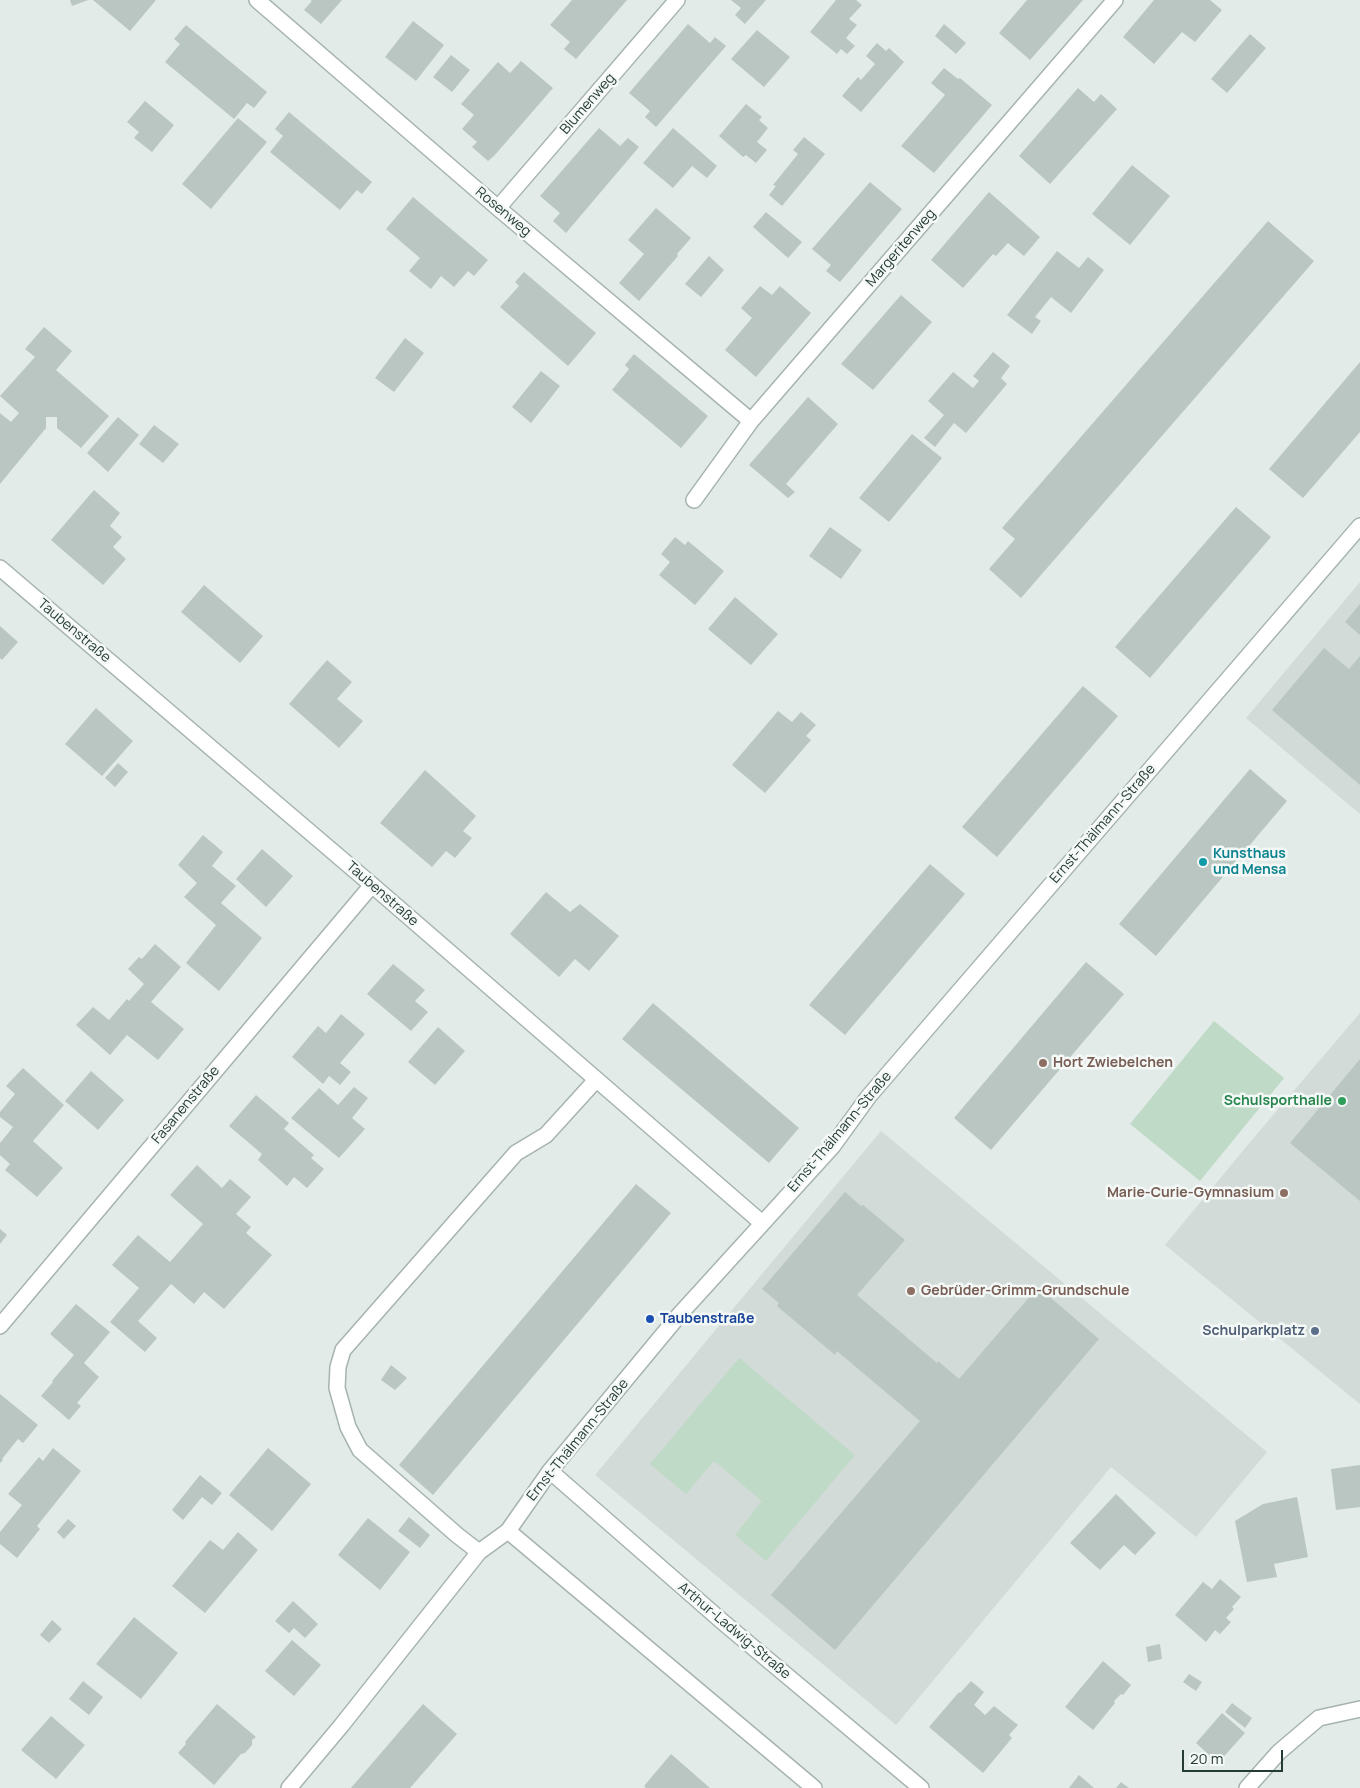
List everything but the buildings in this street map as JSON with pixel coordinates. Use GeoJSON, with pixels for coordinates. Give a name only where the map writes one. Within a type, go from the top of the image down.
{"type":"FeatureCollection","features":[{"type":"Feature","properties":{"kind":"street","name":"Rosenweg"},"geometry":{"type":"LineString","coordinates":[[257,0],[498,208],[752,421]]}},
{"type":"Feature","properties":{"kind":"street","name":"Blumenweg"},"geometry":{"type":"LineString","coordinates":[[498,208],[678,0]]}},
{"type":"Feature","properties":{"kind":"street","name":"Margeritenweg"},"geometry":{"type":"LineString","coordinates":[[694,500],[752,421],[1115,0]]}},
{"type":"Feature","properties":{"kind":"street","name":"Ernst-Thälmann-Straße"},"geometry":{"type":"LineString","coordinates":[[293,1787],[479,1552],[508,1531],[550,1471],[680,1314],[832,1147],[869,1096],[1360,526]]}},
{"type":"Feature","properties":{"kind":"street","name":"Taubenstraße"},"geometry":{"type":"LineString","coordinates":[[0,568],[372,885],[762,1223]]}},
{"type":"Feature","properties":{"kind":"street","name":"Fasanenstraße"},"geometry":{"type":"LineString","coordinates":[[0,1326],[372,885]]}},
{"type":"Feature","properties":{"kind":"street"},"geometry":{"type":"LineString","coordinates":[[479,1552],[457,1536],[360,1450],[348,1427],[337,1388],[338,1367],[343,1350],[516,1153],[546,1135],[596,1080]]}},
{"type":"Feature","properties":{"kind":"street","name":"Arthur-Ladwig-Straße"},"geometry":{"type":"LineString","coordinates":[[550,1471],[724,1624],[921,1788]]}},
{"type":"Feature","properties":{"kind":"street"},"geometry":{"type":"LineString","coordinates":[[508,1531],[814,1788]]}},
{"type":"Feature","properties":{"kind":"street"},"geometry":{"type":"LineString","coordinates":[[1247,1788],[1278,1752],[1319,1718],[1360,1709]]}},
{"type":"Feature","properties":{"kind":"shaded area"},"geometry":{"type":"Polygon","coordinates":[[[1360,582],[1360,814],[1246,718],[1360,582]]]}},
{"type":"Feature","properties":{"kind":"shaded area","name":"Marie-Curie-Gymnasium"},"geometry":{"type":"Polygon","coordinates":[[[1360,1013],[1360,1404],[1165,1245],[1360,1013]]]}},
{"type":"Feature","properties":{"kind":"shaded area","name":"Gebrüder-Grimm-Grundschule"},"geometry":{"type":"Polygon","coordinates":[[[881,1131],[1267,1452],[1196,1537],[1111,1467],[896,1725],[595,1475],[881,1131]]]}},
{"type":"Feature","properties":{"kind":"green space"},"geometry":{"type":"Polygon","coordinates":[[[1214,1021],[1284,1078],[1200,1181],[1130,1124],[1214,1021]]]}},
{"type":"Feature","properties":{"kind":"green space"},"geometry":{"type":"Polygon","coordinates":[[[739,1358],[855,1455],[766,1561],[735,1535],[762,1501],[714,1461],[686,1494],[650,1464],[739,1358]]]}},
{"type":"Feature","properties":{"kind":"place","name":"Kunsthaus und Mensa"},"geometry":{"type":"Point","coordinates":[1203,862]}},
{"type":"Feature","properties":{"kind":"place","name":"Hort Zwiebelchen"},"geometry":{"type":"Point","coordinates":[1043,1063]}},
{"type":"Feature","properties":{"kind":"place","name":"Schulsporthalle"},"geometry":{"type":"Point","coordinates":[1342,1101]}},
{"type":"Feature","properties":{"kind":"place","name":"Marie-Curie-Gymnasium"},"geometry":{"type":"Point","coordinates":[1284,1193]}},
{"type":"Feature","properties":{"kind":"place","name":"Gebrüder-Grimm-Grundschule"},"geometry":{"type":"Point","coordinates":[911,1291]}},
{"type":"Feature","properties":{"kind":"place","name":"Taubenstraße"},"geometry":{"type":"Point","coordinates":[650,1319]}},
{"type":"Feature","properties":{"kind":"place","name":"Schulparkplatz"},"geometry":{"type":"Point","coordinates":[1315,1331]}}]}
